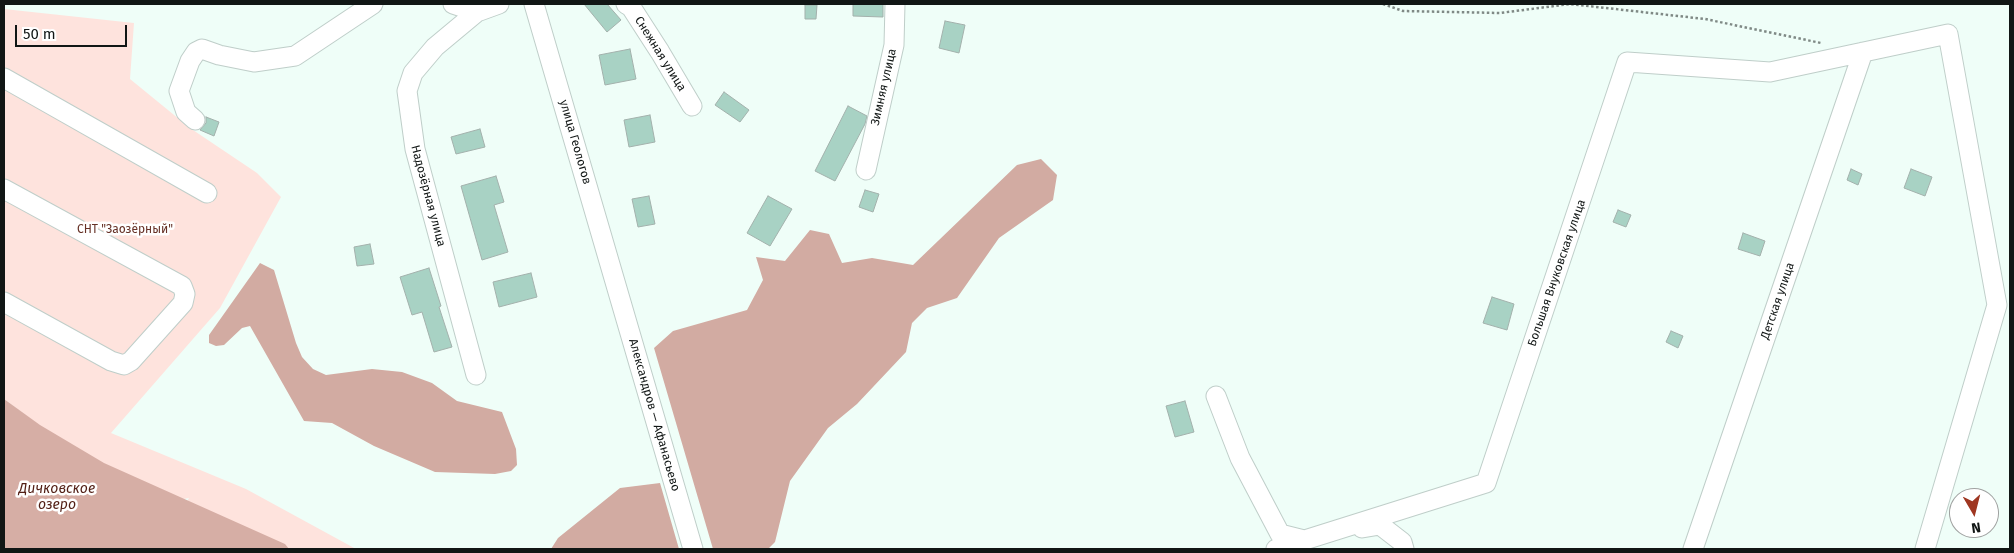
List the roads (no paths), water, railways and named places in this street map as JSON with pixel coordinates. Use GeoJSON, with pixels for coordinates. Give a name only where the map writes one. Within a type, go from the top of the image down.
{"type":"FeatureCollection","features":[{"type":"Feature","properties":{"kind":"street"},"geometry":{"type":"LineString","coordinates":[[194,120],[186,112],[179,91],[190,61],[196,52],[202,50],[254,62],[295,56],[373,4]]}},
{"type":"Feature","properties":{"kind":"street"},"geometry":{"type":"LineString","coordinates":[[454,4],[477,12]]}},
{"type":"Feature","properties":{"kind":"street","name":"Надозёрная улица"},"geometry":{"type":"LineString","coordinates":[[476,375],[414,149],[407,91],[413,74],[435,47],[477,12],[499,4]]}},
{"type":"Feature","properties":{"kind":"street","name":"улица Геологов"},"geometry":{"type":"LineString","coordinates":[[534,4],[615,280]]}},
{"type":"Feature","properties":{"kind":"street","name":"Снежная улица"},"geometry":{"type":"LineString","coordinates":[[626,4],[650,37],[692,106]]}},
{"type":"Feature","properties":{"kind":"street","name":"Зимняя улица"},"geometry":{"type":"LineString","coordinates":[[866,170],[894,45],[895,4]]}},
{"type":"Feature","properties":{"kind":"street"},"geometry":{"type":"LineString","coordinates":[[1864,52],[1948,34],[1997,304],[1925,549]]}},
{"type":"Feature","properties":{"kind":"street","name":"Большая Внуковская улица"},"geometry":{"type":"LineString","coordinates":[[1305,540],[1486,483],[1627,62],[1770,72],[1864,52]]}},
{"type":"Feature","properties":{"kind":"street","name":"Детская улица"},"geometry":{"type":"LineString","coordinates":[[1693,549],[1864,52]]}},
{"type":"Feature","properties":{"kind":"street"},"geometry":{"type":"LineString","coordinates":[[4,78],[207,193]]}},
{"type":"Feature","properties":{"kind":"street"},"geometry":{"type":"LineString","coordinates":[[4,189],[182,286],[185,294],[183,303],[131,362],[124,365],[111,361],[4,302]]}},
{"type":"Feature","properties":{"kind":"street","name":"Александров — Афанасьево"},"geometry":{"type":"LineString","coordinates":[[615,280],[693,549]]}},
{"type":"Feature","properties":{"kind":"street"},"geometry":{"type":"LineString","coordinates":[[1216,396],[1240,458],[1280,534],[1317,543],[1352,530],[1380,525],[1402,542],[1404,549]]}},
{"type":"Feature","properties":{"kind":"street"},"geometry":{"type":"LineString","coordinates":[[1276,549],[1305,540]]}},
{"type":"Feature","properties":{"kind":"water","name":"Дичковское озеро"},"geometry":{"type":"Polygon","coordinates":[[[4,399],[40,425],[104,463],[285,544],[289,549],[4,549],[4,399]]]}},
{"type":"Feature","properties":{"kind":"park label","name":"СНТ \"Заозёрный\""},"geometry":{"type":"Point","coordinates":[125,230]}}]}
